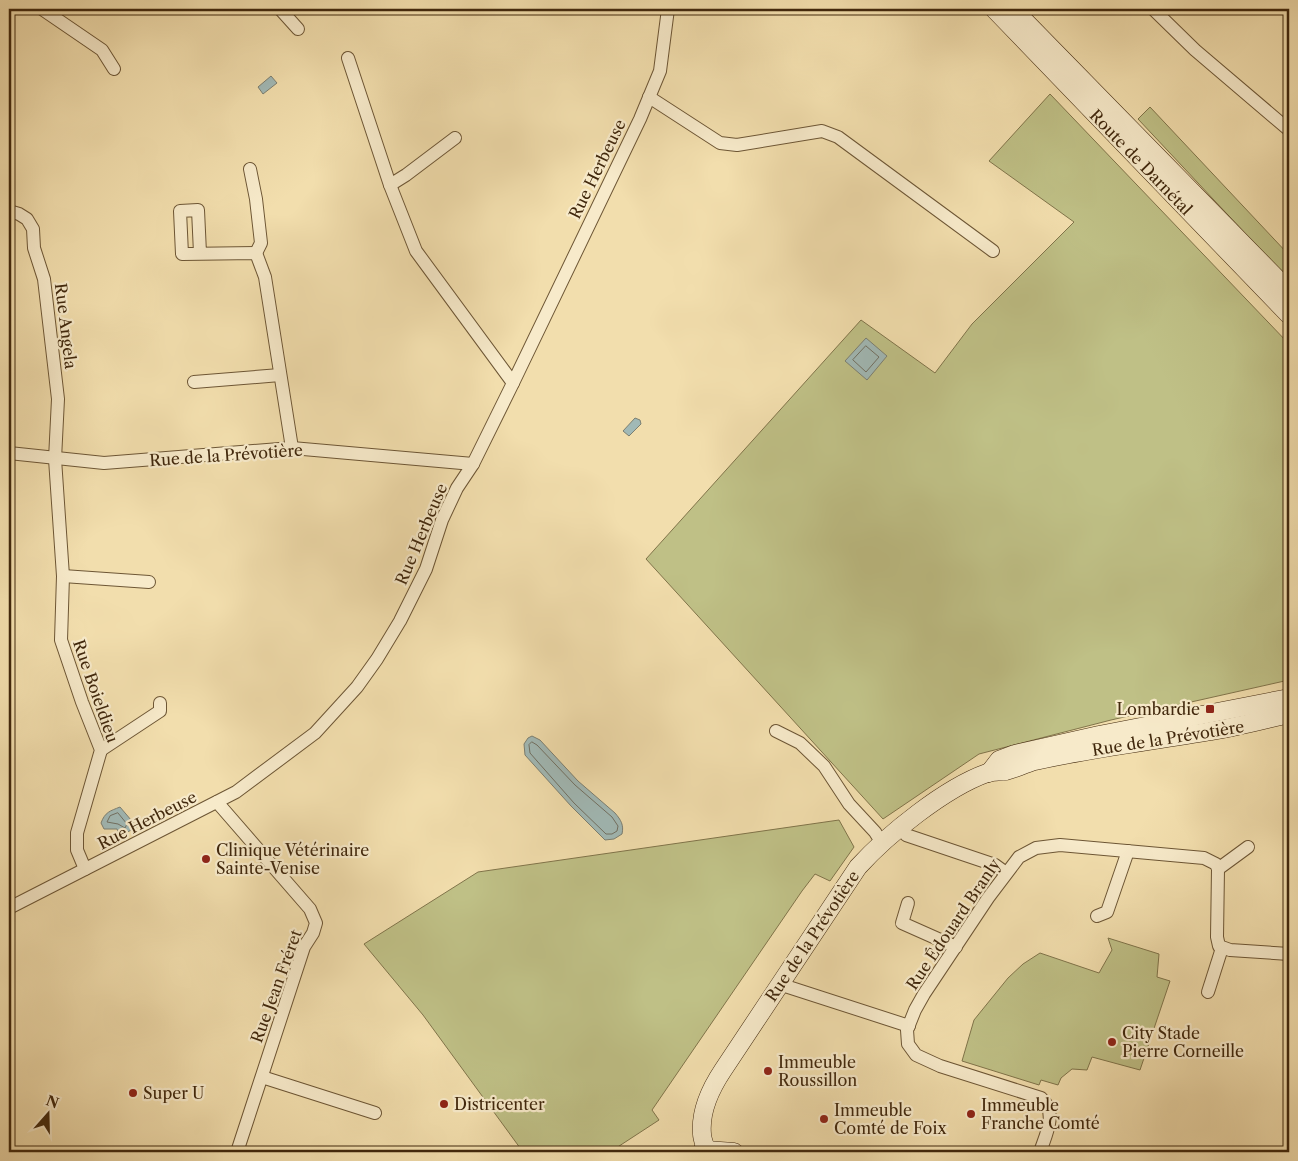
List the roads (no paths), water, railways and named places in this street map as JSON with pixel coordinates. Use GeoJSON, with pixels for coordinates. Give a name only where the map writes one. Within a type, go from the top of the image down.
{"type":"FeatureCollection","features":[{"type":"Feature","properties":{"kind":"street"},"geometry":{"type":"LineString","coordinates":[[42,9],[102,50],[114,69]]}},
{"type":"Feature","properties":{"kind":"street"},"geometry":{"type":"LineString","coordinates":[[280,9],[298,29]]}},
{"type":"Feature","properties":{"kind":"street","name":"Rue Herbeuse"},"geometry":{"type":"LineString","coordinates":[[9,908],[236,792],[315,733],[357,686],[377,659],[400,621],[426,569],[442,520],[457,488],[473,464],[513,383],[650,97],[660,71],[668,9]]}},
{"type":"Feature","properties":{"kind":"street","name":"Route de Darnétal"},"geometry":{"type":"LineString","coordinates":[[994,9],[1289,315]]}},
{"type":"Feature","properties":{"kind":"street","name":"Route de Darnétal"},"geometry":{"type":"LineString","coordinates":[[1013,9],[1289,291]]}},
{"type":"Feature","properties":{"kind":"street"},"geometry":{"type":"LineString","coordinates":[[1153,9],[1195,50],[1289,130]]}},
{"type":"Feature","properties":{"kind":"street"},"geometry":{"type":"LineString","coordinates":[[348,58],[390,185],[416,251],[513,383]]}},
{"type":"Feature","properties":{"kind":"street"},"geometry":{"type":"LineString","coordinates":[[650,97],[720,143],[737,145],[822,131],[838,137],[993,250]]}},
{"type":"Feature","properties":{"kind":"street"},"geometry":{"type":"LineString","coordinates":[[390,185],[455,138]]}},
{"type":"Feature","properties":{"kind":"street"},"geometry":{"type":"LineString","coordinates":[[250,169],[256,199],[260,243],[256,253],[265,277],[292,448]]}},
{"type":"Feature","properties":{"kind":"street","name":"Rue Angela"},"geometry":{"type":"LineString","coordinates":[[9,211],[19,214],[27,220],[33,229],[34,248],[44,279],[58,399],[55,459]]}},
{"type":"Feature","properties":{"kind":"street"},"geometry":{"type":"LineString","coordinates":[[200,254],[256,253]]}},
{"type":"Feature","properties":{"kind":"street"},"geometry":{"type":"LineString","coordinates":[[194,382],[280,375]]}},
{"type":"Feature","properties":{"kind":"street","name":"Rue de la Prévotière"},"geometry":{"type":"LineString","coordinates":[[9,453],[104,463],[292,448],[473,464]]}},
{"type":"Feature","properties":{"kind":"street","name":"Rue Boieldieu"},"geometry":{"type":"LineString","coordinates":[[55,459],[63,576],[61,640],[101,750],[77,833],[77,850],[86,869]]}},
{"type":"Feature","properties":{"kind":"street"},"geometry":{"type":"LineString","coordinates":[[63,576],[149,582]]}},
{"type":"Feature","properties":{"kind":"street","name":"Rue de la Prévotière"},"geometry":{"type":"LineString","coordinates":[[989,773],[999,760],[1015,754],[1099,735],[1289,698]]}},
{"type":"Feature","properties":{"kind":"street"},"geometry":{"type":"LineString","coordinates":[[101,750],[160,711],[160,704]]}},
{"type":"Feature","properties":{"kind":"street","name":"Rue de la Prévotière"},"geometry":{"type":"LineString","coordinates":[[703,1151],[702,1121],[709,1095],[723,1070],[858,867],[882,843],[920,812],[966,783],[989,773],[1005,771],[1033,762],[1071,754],[1246,725],[1289,714]]}},
{"type":"Feature","properties":{"kind":"street"},"geometry":{"type":"LineString","coordinates":[[776,731],[800,743],[824,766],[850,804],[875,832],[882,843]]}},
{"type":"Feature","properties":{"kind":"street","name":"Rue Jean Fréret"},"geometry":{"type":"LineString","coordinates":[[218,802],[310,909],[316,922],[304,947],[237,1152]]}},
{"type":"Feature","properties":{"kind":"street"},"geometry":{"type":"LineString","coordinates":[[906,835],[995,865],[1006,873]]}},
{"type":"Feature","properties":{"kind":"street","name":"Rue Édouard Branly"},"geometry":{"type":"LineString","coordinates":[[908,1026],[924,994],[1006,873],[1019,857],[1036,848],[1060,845],[1204,858],[1216,864],[1218,869]]}},
{"type":"Feature","properties":{"kind":"street"},"geometry":{"type":"LineString","coordinates":[[1248,847],[1218,869],[1217,942],[1222,948],[1230,950],[1289,954]]}},
{"type":"Feature","properties":{"kind":"street"},"geometry":{"type":"LineString","coordinates":[[1097,916],[1107,912],[1128,851]]}},
{"type":"Feature","properties":{"kind":"street"},"geometry":{"type":"LineString","coordinates":[[908,902],[902,924],[956,948]]}},
{"type":"Feature","properties":{"kind":"street"},"geometry":{"type":"LineString","coordinates":[[1208,992],[1222,948]]}},
{"type":"Feature","properties":{"kind":"street"},"geometry":{"type":"LineString","coordinates":[[779,984],[908,1026],[906,1037],[908,1044],[916,1055],[940,1066],[1041,1098],[1046,1102],[1051,1112],[1040,1152]]}},
{"type":"Feature","properties":{"kind":"street"},"geometry":{"type":"LineString","coordinates":[[262,1077],[375,1114]]}},
{"type":"Feature","properties":{"kind":"street"},"geometry":{"type":"LineString","coordinates":[[703,1151],[734,1152]]}},
{"type":"Feature","properties":{"kind":"water"},"geometry":{"type":"Polygon","coordinates":[[[271,76],[277,83],[263,94],[258,87],[271,76]]]}},
{"type":"Feature","properties":{"kind":"water"},"geometry":{"type":"Polygon","coordinates":[[[866,338],[887,356],[867,380],[845,361],[866,338]]]}},
{"type":"Feature","properties":{"kind":"water"},"geometry":{"type":"Polygon","coordinates":[[[635,418],[640,420],[641,424],[629,436],[623,431],[635,418]]]}},
{"type":"Feature","properties":{"kind":"water"},"geometry":{"type":"Polygon","coordinates":[[[532,736],[540,740],[578,781],[615,813],[622,823],[622,834],[614,839],[605,840],[571,806],[525,755],[524,744],[532,736]]]}},
{"type":"Feature","properties":{"kind":"water"},"geometry":{"type":"Polygon","coordinates":[[[120,807],[137,827],[120,836],[117,829],[104,829],[101,823],[108,812],[120,807]]]}},
{"type":"Feature","properties":{"kind":"place","name":"Lombardie"},"geometry":{"type":"Point","coordinates":[1210,709]}},
{"type":"Feature","properties":{"kind":"place","name":"Clinique Vétérinaire Sainte-Venise"},"geometry":{"type":"Point","coordinates":[206,859]}},
{"type":"Feature","properties":{"kind":"place","name":"City Stade Pierre Corneille"},"geometry":{"type":"Point","coordinates":[1112,1042]}},
{"type":"Feature","properties":{"kind":"place","name":"Immeuble Roussillon"},"geometry":{"type":"Point","coordinates":[768,1071]}},
{"type":"Feature","properties":{"kind":"place","name":"Super U"},"geometry":{"type":"Point","coordinates":[133,1093]}},
{"type":"Feature","properties":{"kind":"place","name":"Districenter"},"geometry":{"type":"Point","coordinates":[444,1104]}},
{"type":"Feature","properties":{"kind":"place","name":"Immeuble Franche Comté"},"geometry":{"type":"Point","coordinates":[971,1114]}},
{"type":"Feature","properties":{"kind":"place","name":"Immeuble Comté de Foix"},"geometry":{"type":"Point","coordinates":[824,1119]}}]}
